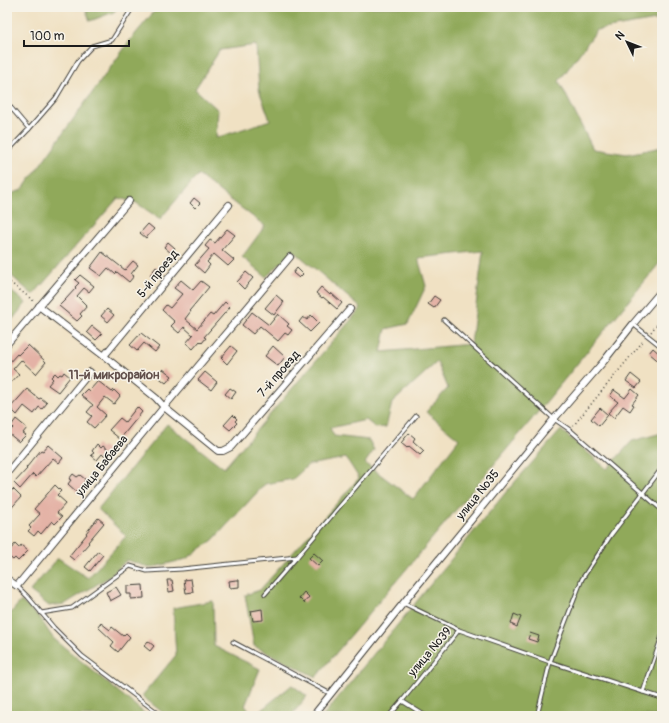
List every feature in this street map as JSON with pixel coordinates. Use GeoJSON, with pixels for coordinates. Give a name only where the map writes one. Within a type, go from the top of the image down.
{"type":"FeatureCollection","features":[{"type":"Feature","properties":{"kind":"street"},"geometry":{"type":"LineString","coordinates":[[7,344],[129,201]]}},
{"type":"Feature","properties":{"kind":"street","name":"5-й проезд"},"geometry":{"type":"LineString","coordinates":[[104,356],[229,205]]}},
{"type":"Feature","properties":{"kind":"street","name":"улица Бабаева"},"geometry":{"type":"LineString","coordinates":[[17,586],[290,257]]}},
{"type":"Feature","properties":{"kind":"street","name":"улица №35"},"geometry":{"type":"LineString","coordinates":[[313,716],[403,603],[662,290]]}},
{"type":"Feature","properties":{"kind":"street"},"geometry":{"type":"LineString","coordinates":[[39,306],[156,398],[164,408]]}},
{"type":"Feature","properties":{"kind":"street","name":"7-й проезд"},"geometry":{"type":"LineString","coordinates":[[164,408],[218,450],[223,451],[230,446],[350,309]]}},
{"type":"Feature","properties":{"kind":"street"},"geometry":{"type":"LineString","coordinates":[[7,473],[90,372]]}},
{"type":"Feature","properties":{"kind":"street"},"geometry":{"type":"LineString","coordinates":[[7,579],[17,586]]}},
{"type":"Feature","properties":{"kind":"lane"},"geometry":{"type":"LineString","coordinates":[[7,152],[56,98],[78,61],[92,46],[112,40],[133,7]]}},
{"type":"Feature","properties":{"kind":"lane"},"geometry":{"type":"LineString","coordinates":[[7,103],[29,129]]}},
{"type":"Feature","properties":{"kind":"lane"},"geometry":{"type":"LineString","coordinates":[[444,320],[554,420],[570,430],[662,510]]}},
{"type":"Feature","properties":{"kind":"lane"},"geometry":{"type":"LineString","coordinates":[[633,324],[662,347]]}},
{"type":"Feature","properties":{"kind":"lane"},"geometry":{"type":"LineString","coordinates":[[265,594],[416,416]]}},
{"type":"Feature","properties":{"kind":"lane"},"geometry":{"type":"LineString","coordinates":[[536,716],[550,662],[582,579],[611,535],[662,468]]}},
{"type":"Feature","properties":{"kind":"lane"},"geometry":{"type":"LineString","coordinates":[[41,613],[72,608],[130,566],[147,571],[297,557]]}},
{"type":"Feature","properties":{"kind":"lane"},"geometry":{"type":"LineString","coordinates":[[17,586],[82,656],[162,716]]}},
{"type":"Feature","properties":{"kind":"lane"},"geometry":{"type":"LineString","coordinates":[[403,603],[459,630]]}},
{"type":"Feature","properties":{"kind":"lane","name":"улица №39"},"geometry":{"type":"LineString","coordinates":[[389,716],[459,630],[550,662],[662,698]]}},
{"type":"Feature","properties":{"kind":"lane"},"geometry":{"type":"LineString","coordinates":[[643,692],[662,636]]}},
{"type":"Feature","properties":{"kind":"lane"},"geometry":{"type":"LineString","coordinates":[[232,642],[331,694]]}},
{"type":"Feature","properties":{"kind":"lane"},"geometry":{"type":"LineString","coordinates":[[402,701],[426,716]]}},
{"type":"Feature","properties":{"kind":"path"},"geometry":{"type":"LineString","coordinates":[[7,280],[39,306]]}},
{"type":"Feature","properties":{"kind":"path"},"geometry":{"type":"LineString","coordinates":[[570,430],[662,318]]}},
{"type":"Feature","properties":{"kind":"green space"},"geometry":{"type":"Polygon","coordinates":[[[85,7],[118,7],[114,12],[90,21],[85,7]]]}},
{"type":"Feature","properties":{"kind":"green space"},"geometry":{"type":"Polygon","coordinates":[[[158,7],[662,7],[662,19],[597,30],[559,81],[593,149],[627,154],[662,147],[662,260],[533,418],[316,677],[254,646],[245,595],[260,590],[359,478],[346,458],[308,465],[293,479],[265,484],[213,540],[186,559],[150,568],[127,560],[109,577],[65,604],[49,606],[30,591],[58,558],[88,578],[126,536],[98,509],[167,424],[224,468],[361,308],[294,251],[266,277],[242,257],[265,226],[198,175],[160,219],[135,202],[118,198],[33,295],[7,272],[8,195],[22,190],[131,39],[158,7]],[[256,45],[220,50],[195,89],[218,110],[216,138],[270,120],[259,90],[256,45]],[[483,251],[418,258],[426,286],[408,324],[386,329],[381,352],[471,344],[483,251]],[[437,362],[392,403],[386,427],[376,428],[366,420],[330,428],[334,436],[369,440],[374,450],[365,463],[413,499],[459,439],[426,412],[448,388],[437,362]]]}},
{"type":"Feature","properties":{"kind":"green space"},"geometry":{"type":"Polygon","coordinates":[[[7,288],[26,303],[7,326],[7,288]]]}},
{"type":"Feature","properties":{"kind":"green space"},"geometry":{"type":"Polygon","coordinates":[[[561,430],[607,469],[632,441],[662,433],[662,716],[323,716],[506,492],[561,430]]]}},
{"type":"Feature","properties":{"kind":"green space"},"geometry":{"type":"Polygon","coordinates":[[[21,601],[39,617],[53,638],[148,716],[7,716],[7,617],[21,601]]]}},
{"type":"Feature","properties":{"kind":"green space"},"geometry":{"type":"Polygon","coordinates":[[[213,601],[214,646],[260,669],[245,706],[255,715],[292,685],[307,696],[291,716],[167,716],[142,696],[176,655],[173,608],[213,601]]]}},
{"type":"Feature","properties":{"kind":"building"},"geometry":{"type":"Polygon","coordinates":[[[194,198],[200,203],[195,208],[190,203],[194,198]]]}},
{"type":"Feature","properties":{"kind":"building"},"geometry":{"type":"Polygon","coordinates":[[[148,224],[154,229],[146,238],[140,233],[148,224]]]}},
{"type":"Feature","properties":{"kind":"building"},"geometry":{"type":"Polygon","coordinates":[[[227,229],[235,235],[222,250],[234,260],[228,266],[214,254],[207,262],[210,265],[204,273],[195,265],[209,249],[205,246],[210,240],[215,243],[227,229]]]}},
{"type":"Feature","properties":{"kind":"building"},"geometry":{"type":"Polygon","coordinates":[[[168,242],[175,248],[171,253],[164,247],[168,242]]]}},
{"type":"Feature","properties":{"kind":"building"},"geometry":{"type":"Polygon","coordinates":[[[102,252],[125,270],[133,261],[138,265],[131,274],[134,276],[129,282],[117,272],[115,274],[108,268],[101,276],[90,268],[102,252]]]}},
{"type":"Feature","properties":{"kind":"building"},"geometry":{"type":"Polygon","coordinates":[[[156,267],[162,272],[156,280],[150,275],[156,267]]]}},
{"type":"Feature","properties":{"kind":"building"},"geometry":{"type":"Polygon","coordinates":[[[297,268],[303,274],[299,278],[293,273],[297,268]]]}},
{"type":"Feature","properties":{"kind":"building"},"geometry":{"type":"Polygon","coordinates":[[[246,272],[253,278],[244,289],[237,282],[246,272]]]}},
{"type":"Feature","properties":{"kind":"building"},"geometry":{"type":"Polygon","coordinates":[[[80,275],[94,286],[89,292],[84,288],[77,296],[87,306],[80,314],[82,316],[77,321],[59,306],[76,288],[75,287],[79,283],[75,280],[80,275]]]}},
{"type":"Feature","properties":{"kind":"building"},"geometry":{"type":"Polygon","coordinates":[[[181,280],[193,290],[201,281],[209,287],[190,310],[191,311],[185,319],[197,329],[210,314],[213,316],[225,302],[230,307],[204,337],[206,338],[202,343],[200,341],[193,349],[186,343],[193,335],[184,327],[179,333],[171,326],[175,322],[162,310],[166,305],[170,308],[182,294],[174,288],[181,280]]]}},
{"type":"Feature","properties":{"kind":"building"},"geometry":{"type":"Polygon","coordinates":[[[321,287],[330,295],[331,293],[342,303],[337,309],[316,293],[321,287]]]}},
{"type":"Feature","properties":{"kind":"building"},"geometry":{"type":"Polygon","coordinates":[[[276,295],[284,302],[274,315],[265,308],[276,295]]]}},
{"type":"Feature","properties":{"kind":"building"},"geometry":{"type":"Polygon","coordinates":[[[434,296],[440,300],[434,308],[428,304],[434,296]]]}},
{"type":"Feature","properties":{"kind":"building"},"geometry":{"type":"Polygon","coordinates":[[[107,309],[114,315],[108,322],[101,316],[107,309]]]}},
{"type":"Feature","properties":{"kind":"building"},"geometry":{"type":"Polygon","coordinates":[[[252,312],[269,325],[278,314],[289,324],[287,326],[292,330],[288,335],[285,333],[278,341],[260,326],[253,334],[242,325],[252,312]]]}},
{"type":"Feature","properties":{"kind":"building"},"geometry":{"type":"Polygon","coordinates":[[[311,315],[319,323],[310,332],[299,322],[303,317],[307,320],[311,315]]]}},
{"type":"Feature","properties":{"kind":"building"},"geometry":{"type":"Polygon","coordinates":[[[92,326],[102,334],[96,340],[87,332],[92,326]]]}},
{"type":"Feature","properties":{"kind":"building"},"geometry":{"type":"Polygon","coordinates":[[[141,333],[159,347],[155,352],[144,343],[137,351],[130,345],[141,333]]]}},
{"type":"Feature","properties":{"kind":"building"},"geometry":{"type":"Polygon","coordinates":[[[28,345],[46,362],[36,374],[21,360],[13,369],[19,374],[7,387],[7,364],[28,345]]]}},
{"type":"Feature","properties":{"kind":"building"},"geometry":{"type":"Polygon","coordinates":[[[231,346],[237,351],[227,364],[221,358],[231,346]]]}},
{"type":"Feature","properties":{"kind":"building"},"geometry":{"type":"Polygon","coordinates":[[[273,346],[285,357],[278,366],[265,356],[273,346]]]}},
{"type":"Feature","properties":{"kind":"building"},"geometry":{"type":"Polygon","coordinates":[[[653,348],[662,356],[662,364],[649,353],[653,348]]]}},
{"type":"Feature","properties":{"kind":"building"},"geometry":{"type":"Polygon","coordinates":[[[163,369],[172,376],[166,383],[157,376],[163,369]]]}},
{"type":"Feature","properties":{"kind":"building"},"geometry":{"type":"Polygon","coordinates":[[[64,372],[70,377],[58,392],[48,385],[53,379],[51,377],[55,373],[58,376],[60,374],[62,375],[64,372]]]}},
{"type":"Feature","properties":{"kind":"building"},"geometry":{"type":"Polygon","coordinates":[[[205,372],[217,382],[211,390],[198,380],[205,372]]]}},
{"type":"Feature","properties":{"kind":"building"},"geometry":{"type":"Polygon","coordinates":[[[631,374],[641,382],[636,388],[626,381],[631,374]]]}},
{"type":"Feature","properties":{"kind":"building"},"geometry":{"type":"Polygon","coordinates":[[[98,381],[112,392],[114,390],[120,396],[114,404],[105,397],[97,407],[106,415],[94,428],[87,422],[92,416],[87,412],[93,405],[81,395],[87,389],[89,391],[98,381]]]}},
{"type":"Feature","properties":{"kind":"building"},"geometry":{"type":"Polygon","coordinates":[[[230,388],[236,392],[231,399],[225,394],[230,388]]]}},
{"type":"Feature","properties":{"kind":"building"},"geometry":{"type":"Polygon","coordinates":[[[27,389],[39,399],[41,398],[47,403],[42,409],[39,407],[34,414],[24,406],[17,415],[10,408],[27,389]]]}},
{"type":"Feature","properties":{"kind":"building"},"geometry":{"type":"Polygon","coordinates":[[[632,389],[639,395],[632,404],[634,405],[630,411],[623,406],[614,418],[608,413],[618,402],[610,396],[614,390],[625,398],[632,389]]]}},
{"type":"Feature","properties":{"kind":"building"},"geometry":{"type":"Polygon","coordinates":[[[137,407],[142,412],[120,439],[109,430],[120,418],[125,422],[137,407]]]}},
{"type":"Feature","properties":{"kind":"building"},"geometry":{"type":"Polygon","coordinates":[[[600,408],[608,415],[599,426],[591,419],[600,408]]]}},
{"type":"Feature","properties":{"kind":"building"},"geometry":{"type":"Polygon","coordinates":[[[233,415],[237,419],[235,421],[237,423],[230,430],[224,425],[233,415]]]}},
{"type":"Feature","properties":{"kind":"building"},"geometry":{"type":"Polygon","coordinates":[[[16,419],[27,428],[23,433],[26,435],[19,442],[8,433],[13,428],[11,426],[16,419]]]}},
{"type":"Feature","properties":{"kind":"building"},"geometry":{"type":"Polygon","coordinates":[[[409,433],[415,438],[413,441],[424,451],[420,455],[409,446],[407,448],[401,443],[409,433]]]}},
{"type":"Feature","properties":{"kind":"building"},"geometry":{"type":"Polygon","coordinates":[[[97,444],[101,448],[103,446],[108,450],[104,456],[102,454],[97,460],[91,455],[94,453],[92,451],[97,444]]]}},
{"type":"Feature","properties":{"kind":"building"},"geometry":{"type":"Polygon","coordinates":[[[48,445],[63,458],[59,463],[53,458],[36,477],[33,474],[20,489],[14,483],[41,450],[43,451],[48,445]]]}},
{"type":"Feature","properties":{"kind":"building"},"geometry":{"type":"Polygon","coordinates":[[[73,474],[77,477],[80,475],[86,480],[84,481],[86,483],[78,493],[68,484],[71,480],[69,479],[73,474]]]}},
{"type":"Feature","properties":{"kind":"building"},"geometry":{"type":"Polygon","coordinates":[[[55,485],[61,491],[57,495],[66,503],[57,513],[62,517],[55,524],[52,521],[41,534],[38,531],[34,536],[28,531],[31,528],[29,526],[40,514],[34,509],[55,485]]]}},
{"type":"Feature","properties":{"kind":"building"},"geometry":{"type":"Polygon","coordinates":[[[13,489],[21,497],[7,513],[7,496],[13,489]]]}},
{"type":"Feature","properties":{"kind":"building"},"geometry":{"type":"Polygon","coordinates":[[[98,518],[104,523],[74,560],[69,556],[98,518]]]}},
{"type":"Feature","properties":{"kind":"building"},"geometry":{"type":"Polygon","coordinates":[[[15,544],[19,548],[21,545],[28,551],[18,561],[15,558],[13,560],[7,555],[15,544]]]}},
{"type":"Feature","properties":{"kind":"building"},"geometry":{"type":"Polygon","coordinates":[[[98,551],[103,555],[90,571],[85,567],[98,551]]]}},
{"type":"Feature","properties":{"kind":"building"},"geometry":{"type":"Polygon","coordinates":[[[314,553],[323,561],[318,566],[309,558],[314,553]]]}},
{"type":"Feature","properties":{"kind":"building"},"geometry":{"type":"Polygon","coordinates":[[[191,579],[193,592],[186,593],[184,580],[191,579]]]}},
{"type":"Feature","properties":{"kind":"building"},"geometry":{"type":"Polygon","coordinates":[[[167,580],[172,580],[174,591],[169,592],[167,580]]]}},
{"type":"Feature","properties":{"kind":"building"},"geometry":{"type":"Polygon","coordinates":[[[239,580],[239,587],[230,588],[229,581],[239,580]]]}},
{"type":"Feature","properties":{"kind":"building"},"geometry":{"type":"Polygon","coordinates":[[[143,585],[144,598],[131,599],[131,594],[127,594],[127,586],[143,585]]]}},
{"type":"Feature","properties":{"kind":"building"},"geometry":{"type":"Polygon","coordinates":[[[116,587],[121,595],[110,601],[106,592],[116,587]]]}},
{"type":"Feature","properties":{"kind":"building"},"geometry":{"type":"Polygon","coordinates":[[[304,592],[309,597],[304,603],[299,598],[304,592]]]}},
{"type":"Feature","properties":{"kind":"building"},"geometry":{"type":"Polygon","coordinates":[[[262,609],[263,620],[253,621],[251,611],[262,609]]]}},
{"type":"Feature","properties":{"kind":"building"},"geometry":{"type":"Polygon","coordinates":[[[514,614],[521,617],[517,627],[511,624],[514,614]]]}},
{"type":"Feature","properties":{"kind":"building"},"geometry":{"type":"Polygon","coordinates":[[[101,623],[110,630],[112,627],[123,636],[126,633],[130,637],[118,652],[111,646],[114,642],[98,627],[101,623]]]}},
{"type":"Feature","properties":{"kind":"building"},"geometry":{"type":"Polygon","coordinates":[[[530,633],[539,636],[537,642],[528,639],[530,633]]]}},
{"type":"Feature","properties":{"kind":"building"},"geometry":{"type":"Polygon","coordinates":[[[148,641],[154,646],[150,651],[144,646],[148,641]]]}},
{"type":"Feature","properties":{"kind":"district","name":"11-й микрорайон"},"geometry":{"type":"Point","coordinates":[114,375]}}]}
